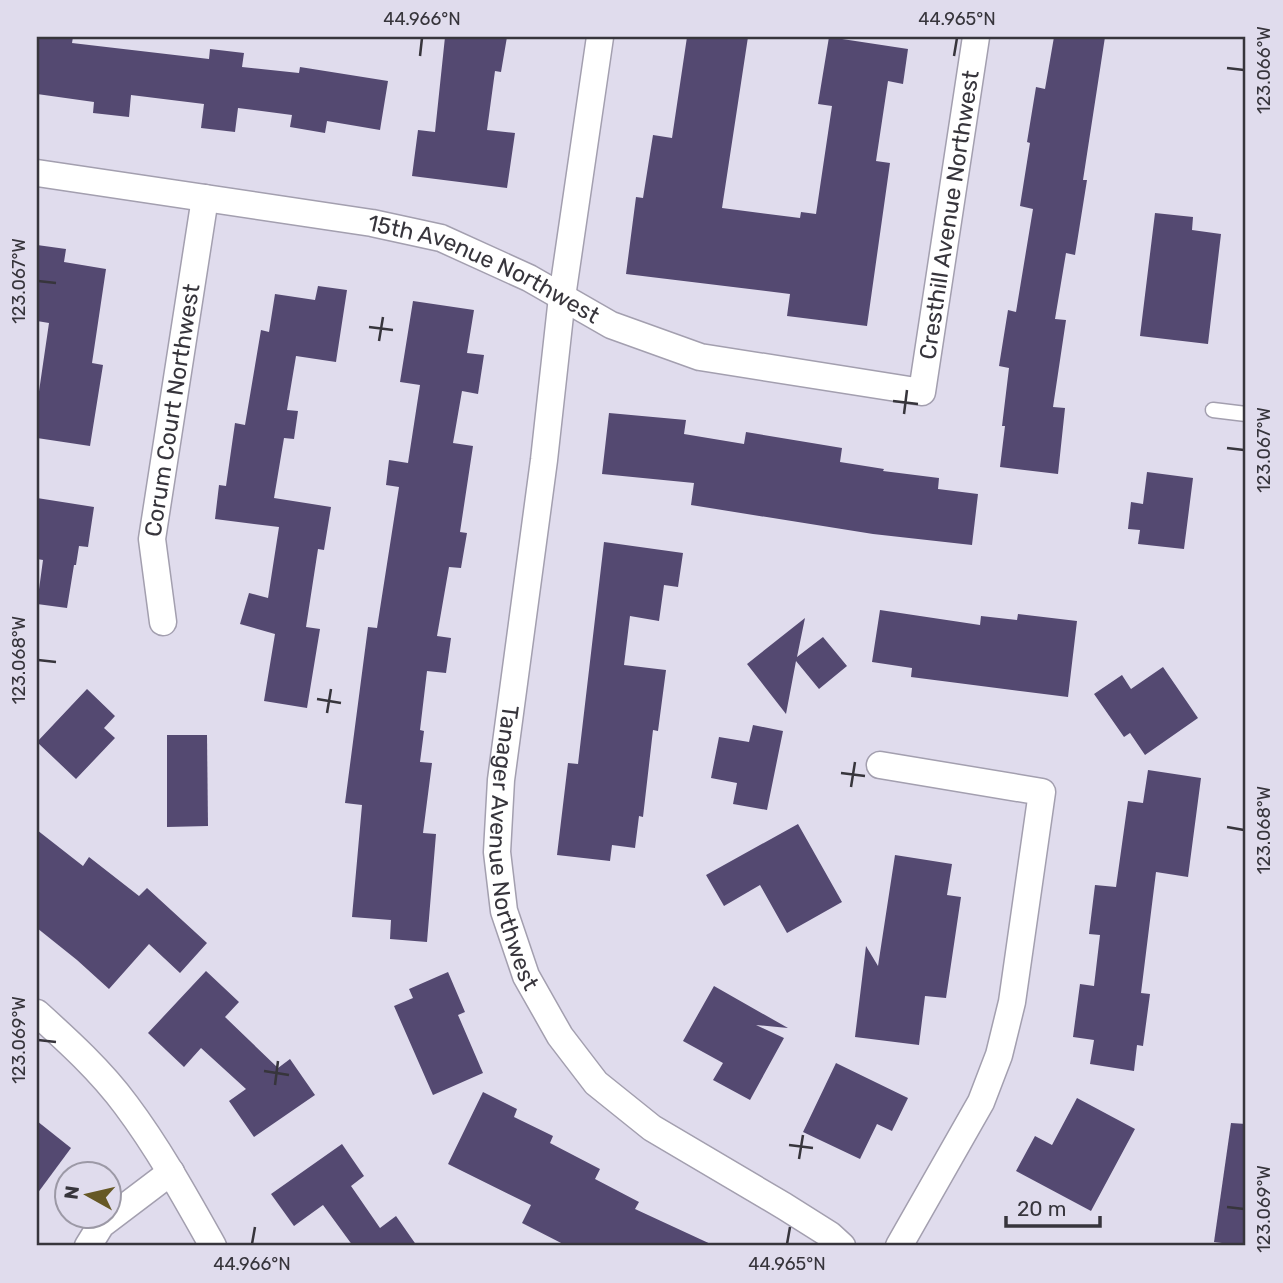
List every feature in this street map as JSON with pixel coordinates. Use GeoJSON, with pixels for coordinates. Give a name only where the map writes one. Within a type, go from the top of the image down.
{"type":"FeatureCollection","features":[{"type":"Feature","properties":{"kind":"street","name":"Tanager Avenue Northwest"},"geometry":{"type":"LineString","coordinates":[[600,37],[562,297],[544,460],[501,780],[497,852],[504,911],[526,976],[560,1036],[596,1083],[652,1128],[784,1206],[830,1235],[842,1246]]}},
{"type":"Feature","properties":{"kind":"street","name":"Cresthill Avenue Northwest"},"geometry":{"type":"LineString","coordinates":[[922,392],[976,37]]}},
{"type":"Feature","properties":{"kind":"street","name":"15th Avenue Northwest"},"geometry":{"type":"LineString","coordinates":[[37,173],[372,223],[442,238],[529,278],[611,325],[700,357],[922,392]]}},
{"type":"Feature","properties":{"kind":"street","name":"Corum Court Northwest"},"geometry":{"type":"LineString","coordinates":[[163,622],[152,539],[205,198]]}},
{"type":"Feature","properties":{"kind":"street"},"geometry":{"type":"LineString","coordinates":[[880,765],[1042,792],[1012,1002],[999,1055],[981,1102],[900,1246]]}},
{"type":"Feature","properties":{"kind":"street"},"geometry":{"type":"LineString","coordinates":[[37,1013],[72,1045],[125,1103],[171,1172],[213,1246]]}},
{"type":"Feature","properties":{"kind":"street"},"geometry":{"type":"LineString","coordinates":[[88,1246],[101,1224],[171,1172]]}},
{"type":"Feature","properties":{"kind":"lane"},"geometry":{"type":"LineString","coordinates":[[1213,410],[1246,414]]}},
{"type":"Feature","properties":{"kind":"building"},"geometry":{"type":"Polygon","coordinates":[[[37,37],[73,37],[72,43],[209,59],[210,49],[244,53],[242,67],[299,73],[300,67],[388,81],[380,130],[327,121],[325,133],[290,127],[292,115],[238,108],[235,132],[201,128],[204,104],[131,95],[129,117],[93,113],[94,102],[37,94],[37,37]]]}},
{"type":"Feature","properties":{"kind":"building"},"geometry":{"type":"Polygon","coordinates":[[[445,37],[507,37],[501,72],[495,71],[487,130],[515,133],[507,188],[412,176],[418,130],[435,132],[445,37]]]}},
{"type":"Feature","properties":{"kind":"building"},"geometry":{"type":"Polygon","coordinates":[[[687,37],[748,37],[722,208],[800,218],[801,212],[816,214],[832,106],[818,104],[829,37],[908,49],[903,84],[888,81],[876,161],[890,163],[867,326],[787,316],[790,294],[626,274],[636,197],[643,198],[653,135],[672,138],[687,37]]]}},
{"type":"Feature","properties":{"kind":"building"},"geometry":{"type":"Polygon","coordinates":[[[1054,37],[1105,37],[1083,180],[1087,180],[1075,255],[1066,253],[1055,319],[1066,320],[1053,407],[1065,408],[1058,474],[1000,467],[1009,368],[999,366],[1008,310],[1016,312],[1033,209],[1020,206],[1036,87],[1045,89],[1054,37]]]}},
{"type":"Feature","properties":{"kind":"building"},"geometry":{"type":"Polygon","coordinates":[[[1155,213],[1193,217],[1192,230],[1221,234],[1208,344],[1140,336],[1155,213]]]}},
{"type":"Feature","properties":{"kind":"building"},"geometry":{"type":"Polygon","coordinates":[[[37,245],[66,249],[64,262],[106,269],[92,363],[103,365],[90,446],[37,438],[37,405],[49,323],[37,321],[37,245]]]}},
{"type":"Feature","properties":{"kind":"building"},"geometry":{"type":"Polygon","coordinates":[[[318,286],[347,290],[336,362],[296,356],[287,410],[298,411],[294,439],[284,438],[274,498],[331,507],[324,550],[318,549],[306,627],[320,629],[307,708],[264,701],[275,634],[240,624],[249,593],[268,598],[279,527],[215,519],[219,485],[226,486],[235,423],[245,425],[261,330],[269,332],[275,294],[315,300],[318,286]]]}},
{"type":"Feature","properties":{"kind":"building"},"geometry":{"type":"Polygon","coordinates":[[[413,301],[474,310],[467,353],[484,355],[478,394],[462,391],[453,443],[473,446],[460,532],[467,533],[461,568],[449,567],[437,636],[451,638],[446,673],[427,671],[420,730],[424,731],[420,762],[432,763],[423,833],[436,834],[427,942],[390,939],[391,920],[352,917],[362,805],[345,803],[368,627],[377,628],[399,487],[386,485],[389,460],[408,463],[420,385],[400,382],[413,301]]]}},
{"type":"Feature","properties":{"kind":"building"},"geometry":{"type":"Polygon","coordinates":[[[609,413],[686,420],[684,434],[744,444],[746,432],[842,448],[840,462],[939,478],[938,489],[978,494],[972,545],[873,534],[691,505],[694,483],[602,474],[609,413]]]}},
{"type":"Feature","properties":{"kind":"building"},"geometry":{"type":"Polygon","coordinates":[[[1147,472],[1193,478],[1184,549],[1138,544],[1140,530],[1128,529],[1131,502],[1143,504],[1147,472]]]}},
{"type":"Feature","properties":{"kind":"building"},"geometry":{"type":"Polygon","coordinates":[[[37,498],[94,507],[88,547],[79,546],[67,608],[37,604],[43,560],[37,559],[37,498]]]}},
{"type":"Feature","properties":{"kind":"building"},"geometry":{"type":"Polygon","coordinates":[[[604,542],[683,553],[678,587],[664,585],[659,621],[630,616],[624,665],[666,670],[658,731],[653,730],[643,817],[639,816],[635,848],[612,845],[610,861],[557,855],[568,763],[578,764],[604,542]]]}},
{"type":"Feature","properties":{"kind":"building"},"geometry":{"type":"Polygon","coordinates":[[[880,610],[980,625],[981,616],[1017,620],[1018,614],[1077,621],[1068,697],[911,677],[912,668],[872,662],[880,610]]]}},
{"type":"Feature","properties":{"kind":"building"},"geometry":{"type":"Polygon","coordinates":[[[805,618],[797,657],[823,637],[847,666],[819,689],[796,661],[786,714],[747,664],[805,618]]]}},
{"type":"Feature","properties":{"kind":"building"},"geometry":{"type":"Polygon","coordinates":[[[1163,667],[1198,718],[1145,755],[1130,733],[1124,737],[1094,694],[1122,675],[1131,689],[1163,667]]]}},
{"type":"Feature","properties":{"kind":"building"},"geometry":{"type":"Polygon","coordinates":[[[87,689],[115,716],[104,728],[115,738],[76,779],[37,742],[87,689]]]}},
{"type":"Feature","properties":{"kind":"building"},"geometry":{"type":"Polygon","coordinates":[[[753,725],[783,731],[767,810],[733,804],[737,783],[711,778],[719,737],[749,742],[753,725]]]}},
{"type":"Feature","properties":{"kind":"building"},"geometry":{"type":"Polygon","coordinates":[[[167,735],[207,735],[208,826],[167,827],[167,735]]]}},
{"type":"Feature","properties":{"kind":"building"},"geometry":{"type":"Polygon","coordinates":[[[1148,770],[1201,778],[1188,877],[1156,872],[1141,993],[1150,994],[1143,1046],[1137,1045],[1134,1071],[1090,1064],[1094,1040],[1073,1037],[1080,984],[1094,986],[1100,935],[1089,934],[1095,885],[1116,887],[1128,801],[1143,803],[1148,770]]]}},
{"type":"Feature","properties":{"kind":"building"},"geometry":{"type":"Polygon","coordinates":[[[798,824],[842,902],[787,933],[760,885],[724,906],[706,875],[798,824]]]}},
{"type":"Feature","properties":{"kind":"building"},"geometry":{"type":"Polygon","coordinates":[[[37,830],[83,866],[89,857],[139,896],[147,888],[207,943],[180,973],[149,944],[109,989],[37,928],[37,830]]]}},
{"type":"Feature","properties":{"kind":"building"},"geometry":{"type":"Polygon","coordinates":[[[895,855],[952,864],[947,895],[961,897],[946,998],[925,996],[919,1045],[855,1037],[866,946],[878,966],[895,855]]]}},
{"type":"Feature","properties":{"kind":"building"},"geometry":{"type":"Polygon","coordinates":[[[206,971],[239,1002],[225,1017],[278,1068],[290,1059],[315,1095],[254,1137],[229,1101],[246,1089],[201,1048],[184,1067],[148,1033],[206,971]]]}},
{"type":"Feature","properties":{"kind":"building"},"geometry":{"type":"Polygon","coordinates":[[[448,972],[465,1012],[458,1015],[483,1073],[433,1095],[394,1006],[413,998],[409,989],[448,972]]]}},
{"type":"Feature","properties":{"kind":"building"},"geometry":{"type":"Polygon","coordinates":[[[714,986],[788,1028],[756,1025],[784,1038],[750,1100],[713,1080],[723,1063],[683,1041],[714,986]]]}},
{"type":"Feature","properties":{"kind":"building"},"geometry":{"type":"Polygon","coordinates":[[[836,1063],[908,1098],[892,1131],[877,1124],[860,1159],[803,1132],[836,1063]]]}},
{"type":"Feature","properties":{"kind":"building"},"geometry":{"type":"Polygon","coordinates":[[[483,1092],[517,1109],[514,1117],[553,1136],[550,1143],[600,1169],[595,1179],[639,1202],[635,1209],[715,1246],[567,1246],[522,1223],[531,1205],[448,1164],[483,1092]]]}},
{"type":"Feature","properties":{"kind":"building"},"geometry":{"type":"Polygon","coordinates":[[[1077,1098],[1135,1129],[1091,1211],[1016,1171],[1035,1136],[1052,1145],[1077,1098]]]}},
{"type":"Feature","properties":{"kind":"building"},"geometry":{"type":"Polygon","coordinates":[[[37,1121],[71,1148],[62,1160],[52,1160],[52,1174],[37,1194],[37,1121]]]}},
{"type":"Feature","properties":{"kind":"building"},"geometry":{"type":"Polygon","coordinates":[[[1231,1123],[1246,1124],[1246,1246],[1214,1242],[1231,1123]]]}},
{"type":"Feature","properties":{"kind":"building"},"geometry":{"type":"Polygon","coordinates":[[[342,1144],[364,1176],[351,1186],[380,1228],[396,1216],[417,1246],[353,1246],[323,1205],[294,1226],[271,1194],[342,1144]]]}}]}
